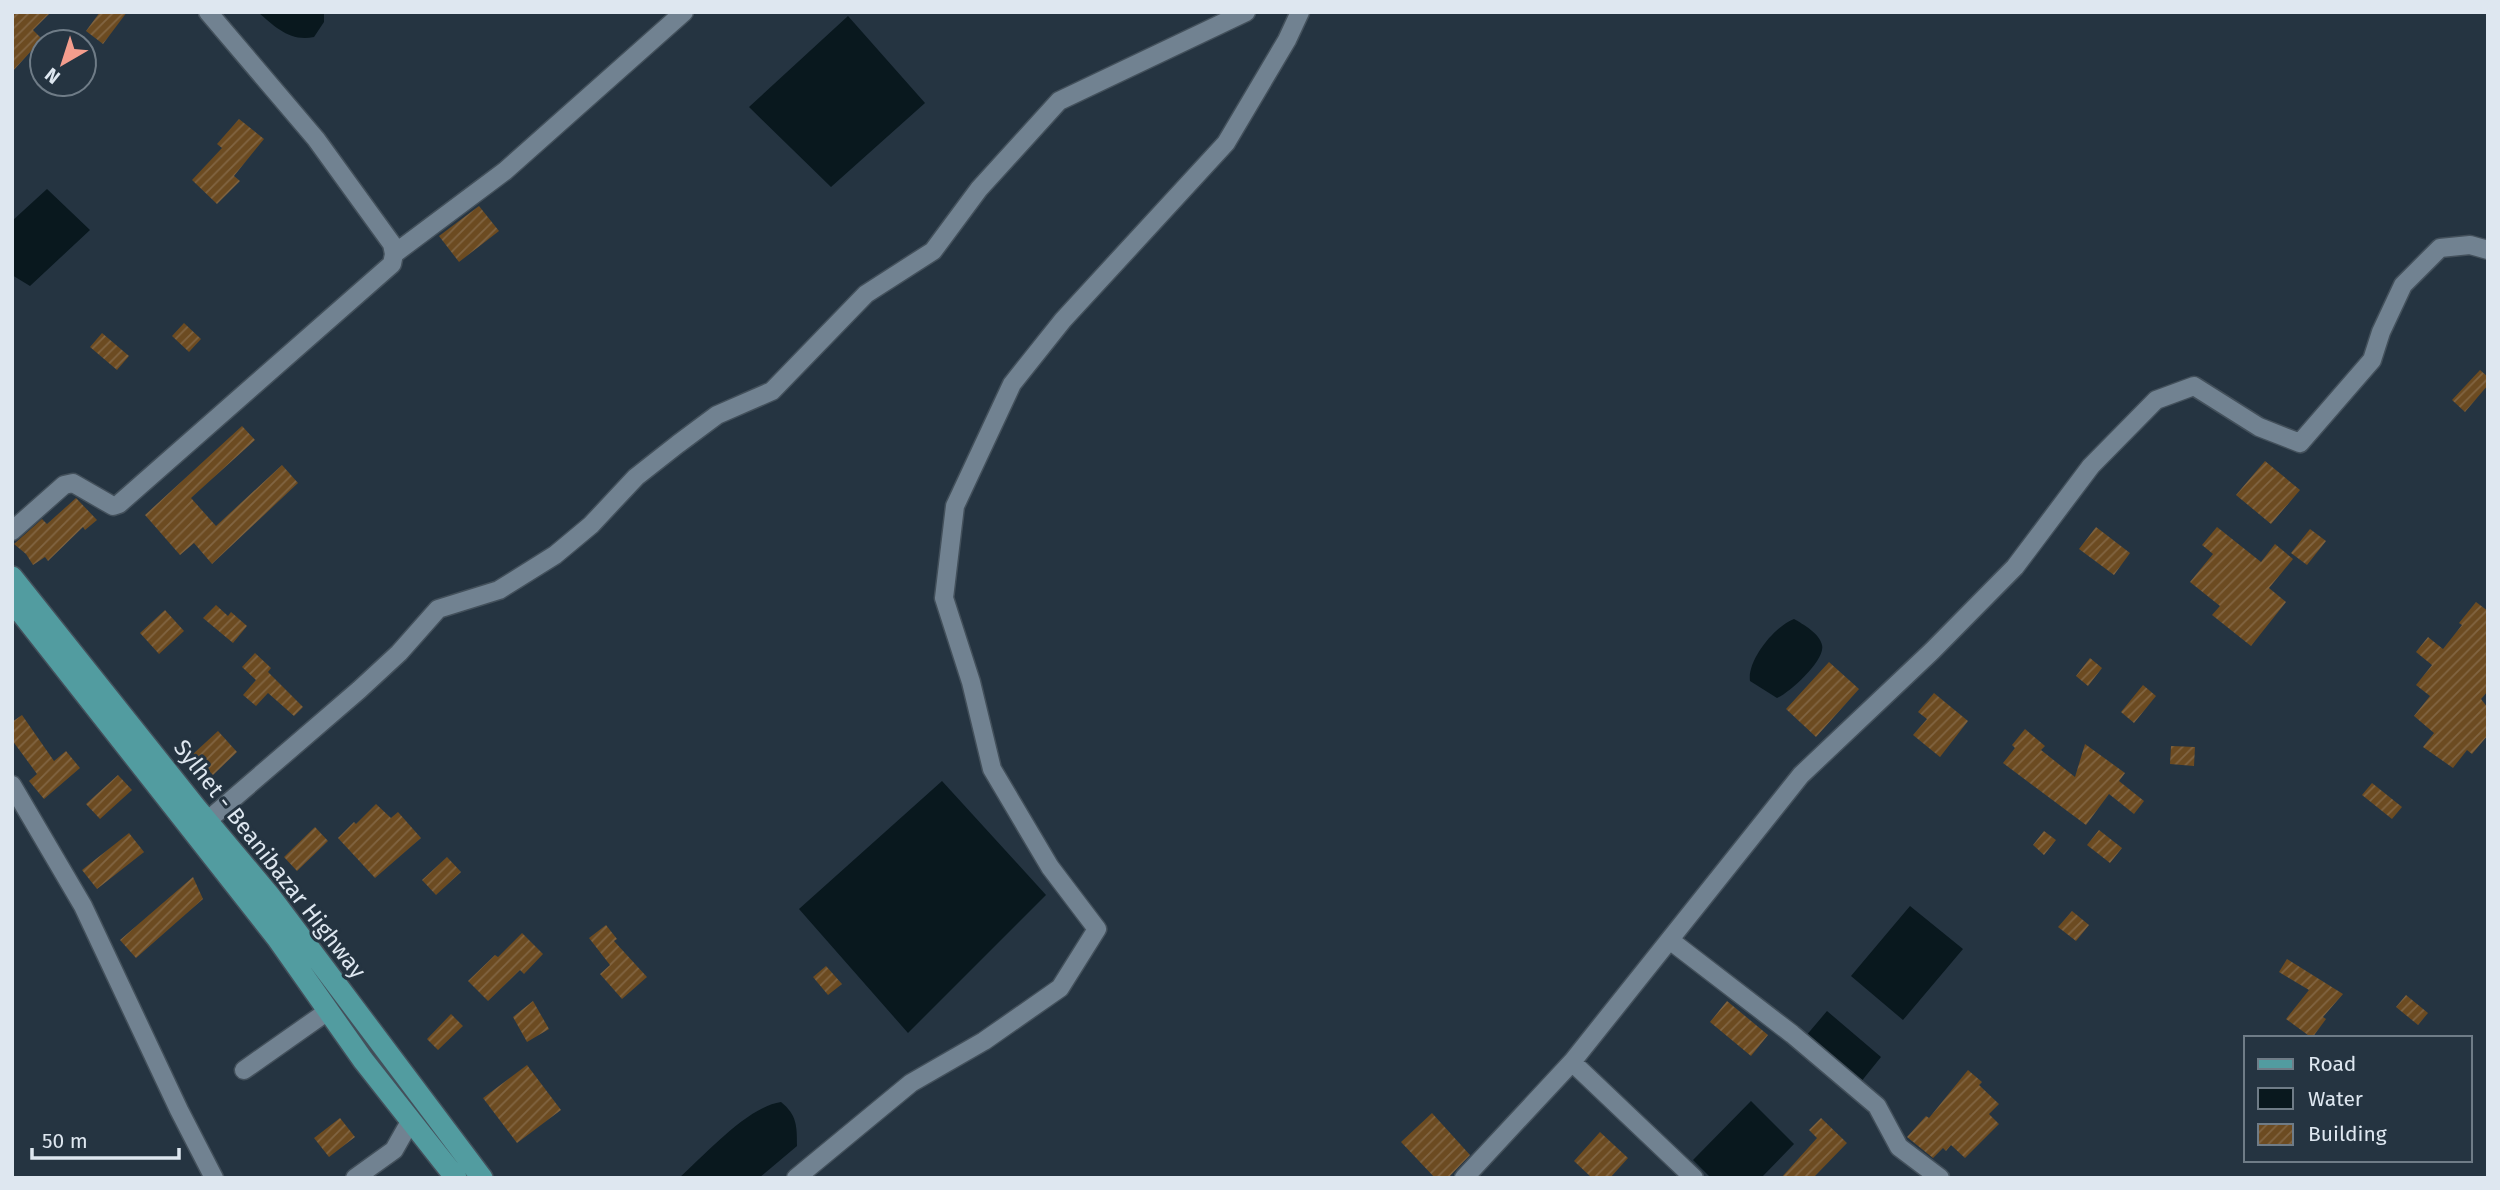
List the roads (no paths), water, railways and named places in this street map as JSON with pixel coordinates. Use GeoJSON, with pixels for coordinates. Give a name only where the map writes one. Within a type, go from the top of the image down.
{"type":"FeatureCollection","features":[{"type":"Feature","properties":{"kind":"main road","name":"Sylhet - Beanibazar Highway"},"geometry":{"type":"LineString","coordinates":[[12,577],[270,897],[482,1178]]}},
{"type":"Feature","properties":{"kind":"main road","name":"Sylhet - Beanibazar Highway"},"geometry":{"type":"LineString","coordinates":[[12,601],[277,938],[363,1060],[456,1178]]}},
{"type":"Feature","properties":{"kind":"street"},"geometry":{"type":"LineString","coordinates":[[12,531],[64,485],[73,483],[113,506],[119,504],[392,264],[392,244],[316,139],[208,12]]}},
{"type":"Feature","properties":{"kind":"street"},"geometry":{"type":"LineString","coordinates":[[394,254],[505,171],[684,12]]}},
{"type":"Feature","properties":{"kind":"street"},"geometry":{"type":"LineString","coordinates":[[207,821],[359,690],[399,653],[438,610],[499,590],[555,555],[592,525],[636,477],[697,429],[717,415],[772,391],[866,294],[933,251],[979,189],[1059,101],[1246,12]]}},
{"type":"Feature","properties":{"kind":"street"},"geometry":{"type":"LineString","coordinates":[[796,1178],[911,1083],[984,1041],[1059,988],[1097,929],[1050,867],[992,769],[971,682],[944,598],[955,506],[1012,384],[1063,320],[1226,142],[1287,40],[1300,12]]}},
{"type":"Feature","properties":{"kind":"street"},"geometry":{"type":"LineString","coordinates":[[1464,1178],[1572,1062],[1801,775],[1932,651],[2015,567],[2091,466],[2156,400],[2194,386],[2259,427],[2300,443],[2372,360],[2381,332],[2403,285],[2440,248],[2470,244],[2488,250]]}},
{"type":"Feature","properties":{"kind":"street"},"geometry":{"type":"LineString","coordinates":[[12,785],[83,906],[214,1178]]}},
{"type":"Feature","properties":{"kind":"street"},"geometry":{"type":"LineString","coordinates":[[1671,941],[1792,1034],[1877,1106],[1899,1147],[1940,1178]]}},
{"type":"Feature","properties":{"kind":"street"},"geometry":{"type":"LineString","coordinates":[[244,1070],[328,1011]]}},
{"type":"Feature","properties":{"kind":"street"},"geometry":{"type":"LineString","coordinates":[[1572,1062],[1694,1178]]}},
{"type":"Feature","properties":{"kind":"street"},"geometry":{"type":"LineString","coordinates":[[355,1178],[394,1150],[411,1120]]}},
{"type":"Feature","properties":{"kind":"water"},"geometry":{"type":"Polygon","coordinates":[[[258,12],[324,12],[324,22],[314,37],[298,37],[283,32],[258,12]]]}},
{"type":"Feature","properties":{"kind":"water"},"geometry":{"type":"Polygon","coordinates":[[[848,16],[925,103],[831,187],[749,107],[848,16]]]}},
{"type":"Feature","properties":{"kind":"water"},"geometry":{"type":"Polygon","coordinates":[[[47,189],[90,230],[30,286],[12,275],[12,221],[47,189]]]}},
{"type":"Feature","properties":{"kind":"water"},"geometry":{"type":"Polygon","coordinates":[[[1794,619],[1818,637],[1822,651],[1813,667],[1790,690],[1777,698],[1750,681],[1750,673],[1758,654],[1771,636],[1794,619]]]}},
{"type":"Feature","properties":{"kind":"water"},"geometry":{"type":"Polygon","coordinates":[[[942,781],[1046,895],[908,1033],[799,909],[942,781]]]}},
{"type":"Feature","properties":{"kind":"water"},"geometry":{"type":"Polygon","coordinates":[[[1910,906],[1963,949],[1903,1020],[1851,976],[1910,906]]]}},
{"type":"Feature","properties":{"kind":"water"},"geometry":{"type":"Polygon","coordinates":[[[1827,1011],[1881,1057],[1860,1083],[1805,1037],[1827,1011]]]}},
{"type":"Feature","properties":{"kind":"water"},"geometry":{"type":"Polygon","coordinates":[[[1751,1101],[1794,1144],[1761,1178],[1711,1178],[1693,1160],[1751,1101]]]}},
{"type":"Feature","properties":{"kind":"water"},"geometry":{"type":"Polygon","coordinates":[[[781,1102],[795,1121],[797,1146],[759,1178],[679,1178],[741,1122],[768,1106],[781,1102]]]}}]}
